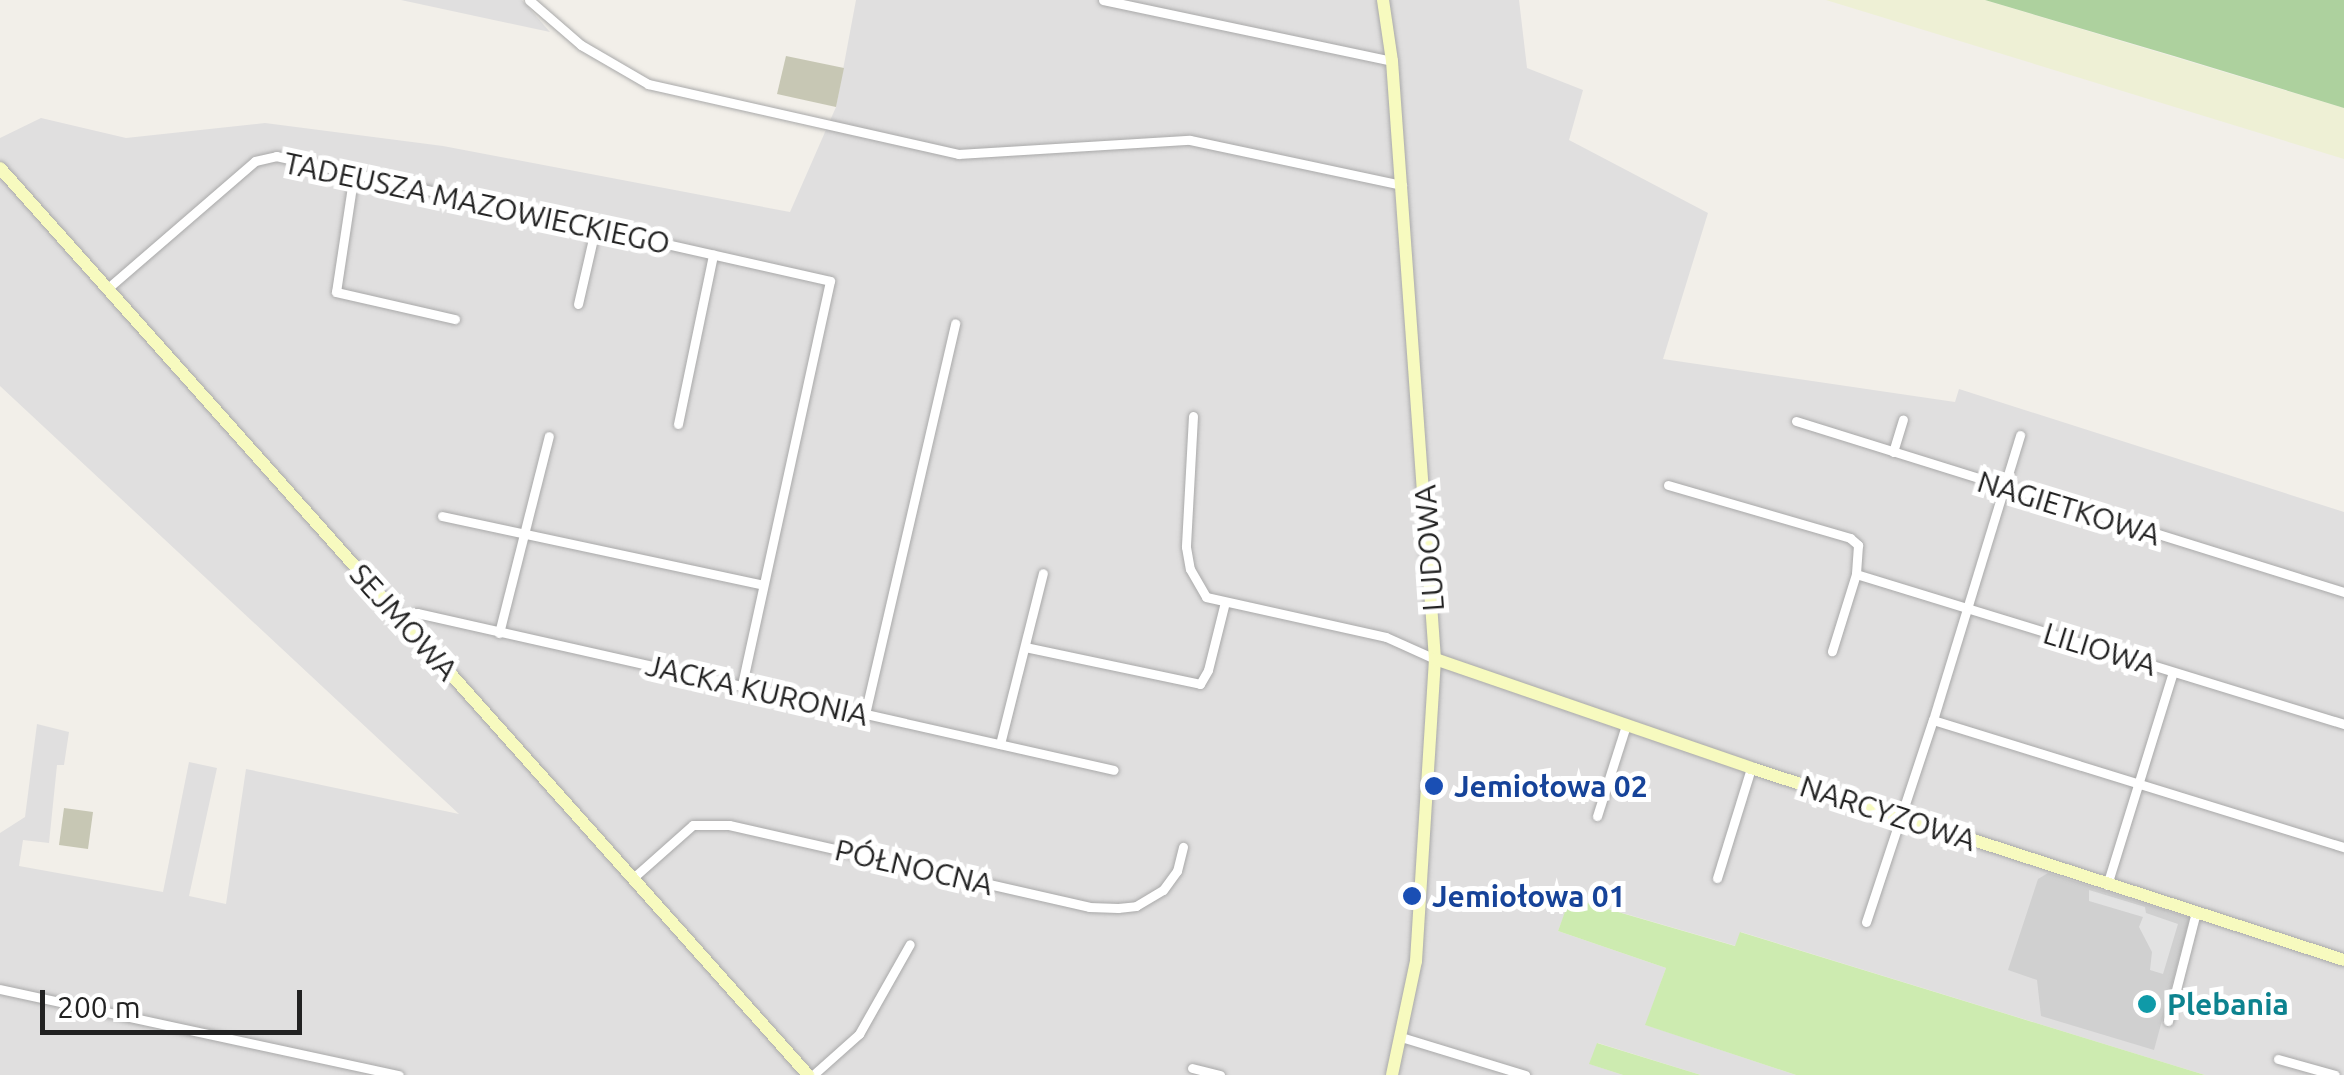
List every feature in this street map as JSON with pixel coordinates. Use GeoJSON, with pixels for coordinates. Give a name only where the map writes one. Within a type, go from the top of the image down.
{"type":"FeatureCollection","features":[{"type":"Feature","properties":{"kind":"main road","name":"LUDOWA"},"geometry":{"type":"LineString","coordinates":[[1380,0],[1392,61],[1435,659],[1416,961],[1392,1075]]}},
{"type":"Feature","properties":{"kind":"main road","name":"SEJMOWA"},"geometry":{"type":"LineString","coordinates":[[0,168],[811,1075]]}},
{"type":"Feature","properties":{"kind":"main road","name":"NARCYZOWA"},"geometry":{"type":"LineString","coordinates":[[1435,659],[1751,768],[2344,960]]}},
{"type":"Feature","properties":{"kind":"street"},"geometry":{"type":"LineString","coordinates":[[1103,0],[1392,61]]}},
{"type":"Feature","properties":{"kind":"street"},"geometry":{"type":"LineString","coordinates":[[527,1],[581,45],[648,84],[958,154],[1196,141],[1402,186]]}},
{"type":"Feature","properties":{"kind":"street","name":"TADEUSZA MAZOWIECKIEGO"},"geometry":{"type":"LineString","coordinates":[[108,288],[261,158],[276,156],[830,281],[763,585]]}},
{"type":"Feature","properties":{"kind":"street"},"geometry":{"type":"LineString","coordinates":[[354,174],[336,292],[455,319]]}},
{"type":"Feature","properties":{"kind":"street"},"geometry":{"type":"LineString","coordinates":[[578,304],[595,230]]}},
{"type":"Feature","properties":{"kind":"street"},"geometry":{"type":"LineString","coordinates":[[678,424],[713,255]]}},
{"type":"Feature","properties":{"kind":"street"},"geometry":{"type":"LineString","coordinates":[[865,714],[955,323]]}},
{"type":"Feature","properties":{"kind":"street"},"geometry":{"type":"LineString","coordinates":[[1193,416],[1188,559],[1206,597],[1386,637],[1435,659]]}},
{"type":"Feature","properties":{"kind":"street"},"geometry":{"type":"LineString","coordinates":[[1892,452],[1904,419]]}},
{"type":"Feature","properties":{"kind":"street","name":"NAGIETKOWA"},"geometry":{"type":"LineString","coordinates":[[1796,421],[2344,592]]}},
{"type":"Feature","properties":{"kind":"street"},"geometry":{"type":"LineString","coordinates":[[1866,922],[1933,720],[2020,434]]}},
{"type":"Feature","properties":{"kind":"street"},"geometry":{"type":"LineString","coordinates":[[499,633],[521,534],[549,436]]}},
{"type":"Feature","properties":{"kind":"street"},"geometry":{"type":"LineString","coordinates":[[1668,485],[1850,538],[1860,555],[1832,651]]}},
{"type":"Feature","properties":{"kind":"street"},"geometry":{"type":"LineString","coordinates":[[442,516],[763,585],[742,685]]}},
{"type":"Feature","properties":{"kind":"street"},"geometry":{"type":"LineString","coordinates":[[1000,744],[1043,573]]}},
{"type":"Feature","properties":{"kind":"street","name":"LILIOWA"},"geometry":{"type":"LineString","coordinates":[[1856,574],[2344,724]]}},
{"type":"Feature","properties":{"kind":"street"},"geometry":{"type":"LineString","coordinates":[[1025,646],[1200,684],[1208,670],[1224,602]]}},
{"type":"Feature","properties":{"kind":"street","name":"JACKA KURONIA"},"geometry":{"type":"LineString","coordinates":[[402,620],[417,613],[1114,770]]}},
{"type":"Feature","properties":{"kind":"street"},"geometry":{"type":"LineString","coordinates":[[2108,885],[2173,672]]}},
{"type":"Feature","properties":{"kind":"street"},"geometry":{"type":"LineString","coordinates":[[1933,720],[2344,847]]}},
{"type":"Feature","properties":{"kind":"street"},"geometry":{"type":"LineString","coordinates":[[1598,816],[1626,726]]}},
{"type":"Feature","properties":{"kind":"street"},"geometry":{"type":"LineString","coordinates":[[1717,878],[1751,768]]}},
{"type":"Feature","properties":{"kind":"street","name":"PÓŁNOCNA"},"geometry":{"type":"LineString","coordinates":[[633,878],[692,825],[729,825],[1090,907],[1118,908],[1136,906],[1162,890],[1177,871],[1183,847]]}},
{"type":"Feature","properties":{"kind":"street"},"geometry":{"type":"LineString","coordinates":[[2168,1021],[2196,912]]}},
{"type":"Feature","properties":{"kind":"street"},"geometry":{"type":"LineString","coordinates":[[811,1075],[859,1034],[910,944]]}},
{"type":"Feature","properties":{"kind":"street"},"geometry":{"type":"LineString","coordinates":[[0,989],[399,1075]]}},
{"type":"Feature","properties":{"kind":"street"},"geometry":{"type":"LineString","coordinates":[[1401,1037],[1524,1075]]}},
{"type":"Feature","properties":{"kind":"street"},"geometry":{"type":"LineString","coordinates":[[2278,1058],[2335,1075]]}},
{"type":"Feature","properties":{"kind":"street"},"geometry":{"type":"LineString","coordinates":[[1192,1068],[1220,1075]]}},
{"type":"Feature","properties":{"kind":"shaded area"},"geometry":{"type":"Polygon","coordinates":[[[401,0],[522,0],[550,32],[401,0]]]}},
{"type":"Feature","properties":{"kind":"shaded area"},"geometry":{"type":"Polygon","coordinates":[[[856,0],[1519,0],[1527,68],[1583,90],[1569,140],[1708,213],[1663,359],[1955,402],[1959,389],[2344,512],[2344,1075],[2205,1075],[1741,932],[1736,946],[1571,898],[1558,931],[1666,968],[1646,1025],[1796,1075],[1701,1075],[1598,1043],[1590,1064],[1623,1075],[0,1075],[0,833],[25,817],[37,724],[69,732],[64,765],[57,765],[49,843],[23,840],[19,866],[163,892],[189,762],[217,768],[189,896],[226,904],[246,769],[459,814],[0,386],[0,138],[41,118],[126,138],[265,123],[443,146],[790,212],[836,107],[856,0]]]}},
{"type":"Feature","properties":{"kind":"shaded area"},"geometry":{"type":"Polygon","coordinates":[[[1826,0],[1985,0],[2344,108],[2344,159],[1826,0]]]}},
{"type":"Feature","properties":{"kind":"shaded area"},"geometry":{"type":"Polygon","coordinates":[[[786,56],[844,68],[836,107],[777,94],[786,56]]]}},
{"type":"Feature","properties":{"kind":"shaded area"},"geometry":{"type":"Polygon","coordinates":[[[64,808],[93,812],[88,849],[59,845],[64,808]]]}},
{"type":"Feature","properties":{"kind":"shaded area"},"geometry":{"type":"Polygon","coordinates":[[[2048,873],[2190,918],[2154,1050],[2041,1016],[2037,980],[2008,970],[2038,879],[2048,873]]]}},
{"type":"Feature","properties":{"kind":"shaded area"},"geometry":{"type":"Polygon","coordinates":[[[2089,890],[2145,907],[2146,913],[2178,924],[2163,974],[2150,970],[2152,952],[2139,927],[2143,917],[2089,901],[2089,890]]]}},
{"type":"Feature","properties":{"kind":"green space"},"geometry":{"type":"Polygon","coordinates":[[[1985,0],[2344,0],[2344,108],[2174,56],[1985,0]]]}},
{"type":"Feature","properties":{"kind":"green space"},"geometry":{"type":"Polygon","coordinates":[[[1570,898],[1735,946],[1740,932],[2205,1075],[1796,1075],[1645,1025],[1666,968],[1558,931],[1570,898]]]}},
{"type":"Feature","properties":{"kind":"green space"},"geometry":{"type":"Polygon","coordinates":[[[1597,1043],[1701,1075],[1623,1075],[1589,1064],[1597,1043]]]}},
{"type":"Feature","properties":{"kind":"place","name":"Jemiołowa 02"},"geometry":{"type":"Point","coordinates":[1434,786]}},
{"type":"Feature","properties":{"kind":"place","name":"Jemiołowa 01"},"geometry":{"type":"Point","coordinates":[1412,896]}},
{"type":"Feature","properties":{"kind":"place","name":"Plebania"},"geometry":{"type":"Point","coordinates":[2147,1004]}}]}
